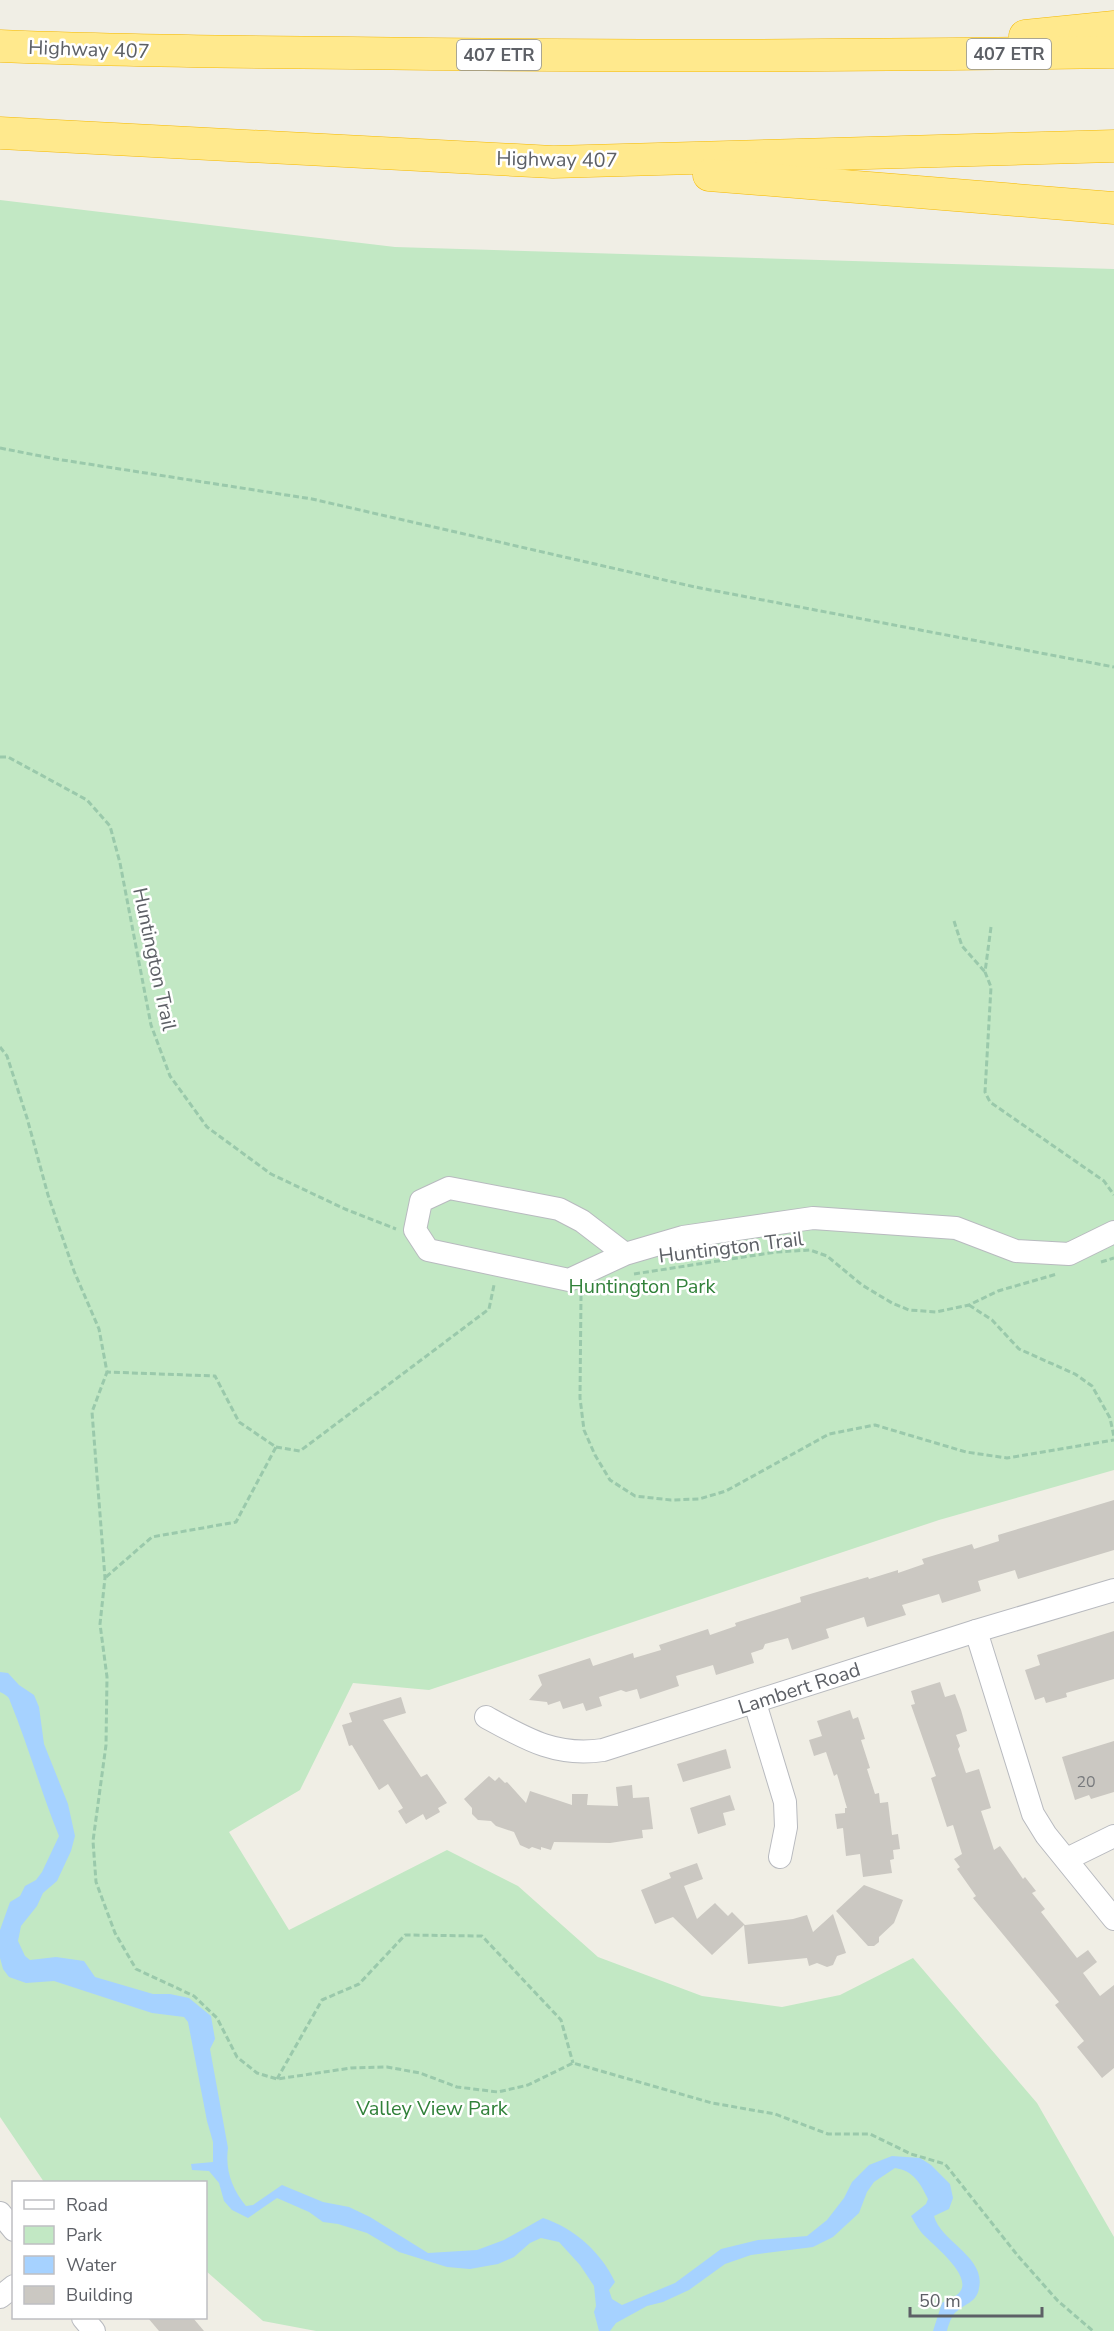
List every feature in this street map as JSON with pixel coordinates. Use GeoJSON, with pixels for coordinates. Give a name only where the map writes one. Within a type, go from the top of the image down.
{"type":"FeatureCollection","features":[{"type":"Feature","properties":{"kind":"highway"},"geometry":{"type":"LineString","coordinates":[[904,56],[1035,34],[1114,27]]}},
{"type":"Feature","properties":{"kind":"highway","name":"Highway 407"},"geometry":{"type":"LineString","coordinates":[[0,45],[94,50],[477,55],[904,56],[1114,52]]}},
{"type":"Feature","properties":{"kind":"highway","name":"Highway 407"},"geometry":{"type":"LineString","coordinates":[[0,133],[553,162],[1114,146]]}},
{"type":"Feature","properties":{"kind":"highway"},"geometry":{"type":"LineString","coordinates":[[553,162],[1114,208]]}},
{"type":"Feature","properties":{"kind":"street"},"geometry":{"type":"LineString","coordinates":[[627,1264],[582,1221],[559,1209],[449,1188],[421,1202],[415,1230],[428,1250],[569,1280],[627,1264],[683,1237],[813,1218],[956,1228],[1016,1251],[1069,1254],[1114,1232]]}},
{"type":"Feature","properties":{"kind":"street","name":"Lambert Road"},"geometry":{"type":"LineString","coordinates":[[486,1717],[542,1746],[590,1752],[603,1750],[976,1631],[1114,1590]]}},
{"type":"Feature","properties":{"kind":"street"},"geometry":{"type":"LineString","coordinates":[[976,1631],[1034,1814],[1046,1835],[1114,1919]]}},
{"type":"Feature","properties":{"kind":"street"},"geometry":{"type":"LineString","coordinates":[[755,1703],[785,1802],[786,1827],[780,1857]]}},
{"type":"Feature","properties":{"kind":"street"},"geometry":{"type":"LineString","coordinates":[[1067,1859],[1114,1836]]}},
{"type":"Feature","properties":{"kind":"street"},"geometry":{"type":"LineString","coordinates":[[0,2213],[12,2228]]}},
{"type":"Feature","properties":{"kind":"street"},"geometry":{"type":"LineString","coordinates":[[0,2297],[12,2288]]}},
{"type":"Feature","properties":{"kind":"street"},"geometry":{"type":"LineString","coordinates":[[84,2319],[94,2331]]}},
{"type":"Feature","properties":{"kind":"path"},"geometry":{"type":"LineString","coordinates":[[0,448],[56,459],[312,499],[695,587],[1114,667]]}},
{"type":"Feature","properties":{"kind":"path","name":"Huntington Trail"},"geometry":{"type":"LineString","coordinates":[[0,757],[8,757],[87,800],[110,826],[120,863],[151,1025],[170,1076],[207,1127],[271,1174],[345,1209],[399,1230],[415,1230]]}},
{"type":"Feature","properties":{"kind":"path"},"geometry":{"type":"LineString","coordinates":[[954,921],[962,946],[985,972],[991,987],[985,1092],[990,1102],[1104,1181],[1114,1195]]}},
{"type":"Feature","properties":{"kind":"path"},"geometry":{"type":"LineString","coordinates":[[985,972],[991,927]]}},
{"type":"Feature","properties":{"kind":"path"},"geometry":{"type":"LineString","coordinates":[[0,1047],[7,1056],[48,1195],[74,1271],[99,1329],[107,1372],[92,1412],[105,1578],[100,1624],[107,1677],[106,1744],[93,1841],[96,1882],[115,1934],[136,1969],[194,1996],[217,2018],[237,2057],[257,2073],[277,2079],[351,2068],[387,2067],[420,2073],[457,2087],[498,2092],[528,2085],[573,2064],[702,2100],[775,2114],[828,2134],[870,2134],[910,2154],[945,2164],[1018,2256],[1058,2301],[1093,2331]]}},
{"type":"Feature","properties":{"kind":"path","name":"Huntington Trail"},"geometry":{"type":"LineString","coordinates":[[627,1264],[810,1250],[827,1256],[862,1285],[892,1303],[909,1310],[936,1312],[969,1305],[998,1291],[1061,1273]]}},
{"type":"Feature","properties":{"kind":"path"},"geometry":{"type":"LineString","coordinates":[[1093,1264],[1114,1258]]}},
{"type":"Feature","properties":{"kind":"path"},"geometry":{"type":"LineString","coordinates":[[107,1372],[215,1376],[238,1422],[276,1447],[300,1451],[489,1309],[497,1265]]}},
{"type":"Feature","properties":{"kind":"path"},"geometry":{"type":"LineString","coordinates":[[587,1290],[581,1293],[580,1398],[584,1430],[610,1480],[635,1496],[671,1500],[699,1499],[726,1491],[829,1434],[875,1425],[966,1452],[1007,1458],[1114,1439],[1110,1418],[1092,1386],[1076,1374],[1019,1349],[992,1320],[969,1305]]}},
{"type":"Feature","properties":{"kind":"path"},"geometry":{"type":"LineString","coordinates":[[105,1578],[152,1537],[236,1522],[276,1447]]}},
{"type":"Feature","properties":{"kind":"path"},"geometry":{"type":"LineString","coordinates":[[277,2079],[322,2000],[359,1984],[405,1935],[482,1936],[561,2020],[573,2064]]}},
{"type":"Feature","properties":{"kind":"green space"},"geometry":{"type":"Polygon","coordinates":[[[0,200],[395,247],[1114,269],[1114,1470],[939,1520],[429,1690],[353,1683],[300,1790],[229,1832],[289,1930],[447,1850],[518,1886],[598,1957],[702,1996],[782,2007],[840,1995],[913,1958],[1037,2103],[1114,2237],[1114,2331],[316,2331],[263,2321],[207,2272],[207,2181],[43,2181],[0,2117],[0,200]]]}},
{"type":"Feature","properties":{"kind":"water"},"geometry":{"type":"Polygon","coordinates":[[[0,1672],[8,1673],[19,1685],[34,1695],[39,1707],[44,1744],[68,1804],[75,1836],[71,1851],[57,1881],[43,1893],[37,1906],[21,1926],[18,1941],[25,1956],[30,1960],[56,1957],[84,1961],[95,1977],[153,1994],[170,1994],[189,1998],[211,2016],[215,2039],[210,2049],[228,2148],[229,2172],[233,2186],[246,2206],[253,2205],[282,2185],[323,2202],[349,2207],[370,2217],[428,2253],[477,2250],[504,2240],[543,2218],[576,2235],[594,2251],[615,2282],[609,2290],[612,2299],[622,2305],[675,2283],[721,2249],[758,2240],[807,2236],[827,2220],[844,2198],[852,2182],[869,2165],[892,2156],[920,2158],[931,2165],[950,2184],[953,2198],[949,2209],[934,2216],[945,2234],[976,2267],[979,2288],[976,2297],[954,2314],[947,2331],[933,2331],[942,2303],[959,2293],[962,2286],[961,2278],[949,2260],[921,2232],[911,2216],[926,2204],[928,2199],[922,2188],[912,2175],[895,2168],[874,2182],[867,2192],[859,2213],[833,2237],[813,2247],[751,2255],[725,2264],[689,2290],[663,2302],[647,2306],[616,2323],[610,2331],[599,2331],[594,2312],[596,2306],[594,2286],[580,2265],[559,2242],[541,2238],[530,2243],[514,2257],[498,2264],[470,2269],[447,2267],[399,2252],[367,2233],[323,2222],[309,2212],[277,2198],[248,2218],[232,2210],[224,2201],[219,2183],[209,2171],[192,2170],[191,2164],[213,2162],[213,2142],[188,2022],[184,2017],[152,2013],[54,1981],[26,1983],[9,1977],[3,1969],[0,1958],[0,1930],[10,1902],[20,1896],[25,1886],[36,1880],[42,1872],[59,1836],[9,1699],[0,1692],[0,1672]]]}},
{"type":"Feature","properties":{"kind":"building"},"geometry":{"type":"Polygon","coordinates":[[[1114,1500],[1114,1550],[1018,1579],[1015,1570],[978,1581],[981,1591],[942,1603],[939,1594],[902,1605],[906,1615],[867,1627],[864,1617],[826,1629],[829,1638],[792,1650],[788,1638],[765,1644],[763,1649],[751,1653],[754,1663],[716,1675],[713,1665],[676,1676],[679,1686],[640,1699],[637,1689],[626,1692],[621,1690],[599,1697],[602,1706],[586,1711],[583,1703],[563,1709],[560,1701],[548,1705],[547,1702],[529,1700],[542,1685],[538,1675],[590,1658],[593,1666],[633,1653],[634,1658],[661,1650],[659,1645],[708,1629],[710,1635],[736,1626],[735,1623],[801,1602],[800,1597],[868,1577],[869,1579],[898,1570],[898,1573],[924,1564],[922,1559],[972,1544],[974,1549],[999,1541],[998,1535],[1114,1500]]]}},
{"type":"Feature","properties":{"kind":"building"},"geometry":{"type":"Polygon","coordinates":[[[1114,1631],[1114,1679],[1066,1693],[1067,1697],[1046,1703],[1044,1697],[1035,1700],[1025,1670],[1040,1665],[1037,1655],[1114,1631]]]}},
{"type":"Feature","properties":{"kind":"building"},"geometry":{"type":"Polygon","coordinates":[[[940,1682],[945,1697],[955,1694],[961,1710],[967,1731],[956,1735],[960,1746],[958,1749],[966,1773],[979,1769],[991,1808],[981,1811],[994,1850],[1000,1846],[1023,1879],[1025,1877],[1036,1891],[1032,1893],[1045,1909],[1041,1912],[1077,1958],[1088,1950],[1097,1962],[1083,1973],[1100,1996],[1114,1985],[1114,2068],[1102,2078],[1077,2047],[1084,2041],[1055,2005],[1059,2002],[973,1898],[976,1896],[957,1869],[960,1867],[954,1859],[962,1854],[953,1825],[947,1827],[931,1778],[936,1776],[911,1705],[915,1704],[911,1691],[940,1682]]]}},
{"type":"Feature","properties":{"kind":"building"},"geometry":{"type":"Polygon","coordinates":[[[401,1697],[406,1713],[383,1720],[421,1777],[427,1774],[447,1803],[438,1808],[440,1812],[426,1820],[423,1814],[406,1824],[398,1811],[403,1808],[388,1784],[379,1790],[352,1745],[349,1746],[342,1725],[352,1722],[349,1713],[401,1697]]]}},
{"type":"Feature","properties":{"kind":"building"},"geometry":{"type":"Polygon","coordinates":[[[850,1710],[853,1719],[858,1717],[865,1739],[861,1740],[875,1794],[879,1793],[880,1803],[888,1802],[892,1835],[898,1834],[900,1849],[893,1850],[894,1859],[890,1860],[892,1873],[863,1877],[860,1854],[846,1856],[843,1828],[837,1829],[835,1814],[845,1813],[845,1808],[847,1808],[837,1774],[834,1776],[826,1752],[814,1756],[809,1740],[822,1736],[817,1721],[850,1710]]]}},
{"type":"Feature","properties":{"kind":"building"},"geometry":{"type":"Polygon","coordinates":[[[1114,1741],[1114,1792],[1091,1799],[1089,1795],[1075,1800],[1062,1757],[1114,1741]]]}},
{"type":"Feature","properties":{"kind":"building"},"geometry":{"type":"Polygon","coordinates":[[[726,1749],[731,1768],[683,1782],[677,1764],[726,1749]]]}},
{"type":"Feature","properties":{"kind":"building"},"geometry":{"type":"Polygon","coordinates":[[[489,1776],[495,1781],[499,1777],[505,1783],[507,1782],[526,1803],[530,1791],[572,1805],[572,1794],[588,1794],[587,1805],[618,1806],[616,1787],[632,1785],[633,1798],[649,1797],[653,1829],[642,1830],[643,1838],[610,1843],[554,1842],[551,1850],[541,1847],[541,1850],[532,1847],[529,1849],[520,1845],[514,1832],[496,1826],[491,1821],[478,1820],[472,1814],[472,1808],[464,1799],[489,1776]]]}},
{"type":"Feature","properties":{"kind":"building"},"geometry":{"type":"Polygon","coordinates":[[[730,1795],[735,1810],[723,1813],[726,1825],[698,1834],[690,1808],[730,1795]]]}},
{"type":"Feature","properties":{"kind":"building"},"geometry":{"type":"Polygon","coordinates":[[[697,1863],[703,1879],[684,1886],[697,1919],[715,1903],[728,1916],[732,1912],[745,1925],[807,1915],[813,1932],[833,1914],[846,1953],[837,1956],[833,1965],[827,1967],[817,1963],[809,1966],[807,1958],[748,1964],[744,1925],[712,1955],[673,1917],[655,1924],[641,1890],[671,1878],[669,1873],[697,1863]]]}},
{"type":"Feature","properties":{"kind":"building"},"geometry":{"type":"Polygon","coordinates":[[[864,1885],[903,1900],[894,1923],[879,1937],[879,1942],[874,1946],[868,1946],[836,1911],[864,1885]]]}},
{"type":"Feature","properties":{"kind":"building"},"geometry":{"type":"Polygon","coordinates":[[[149,2319],[194,2319],[204,2331],[159,2331],[149,2319]]]}},
{"type":"Feature","properties":{"kind":"park label","name":"Huntington Park"},"geometry":{"type":"Point","coordinates":[642,1286]}},
{"type":"Feature","properties":{"kind":"park label","name":"Valley View Park"},"geometry":{"type":"Point","coordinates":[432,2108]}}]}
